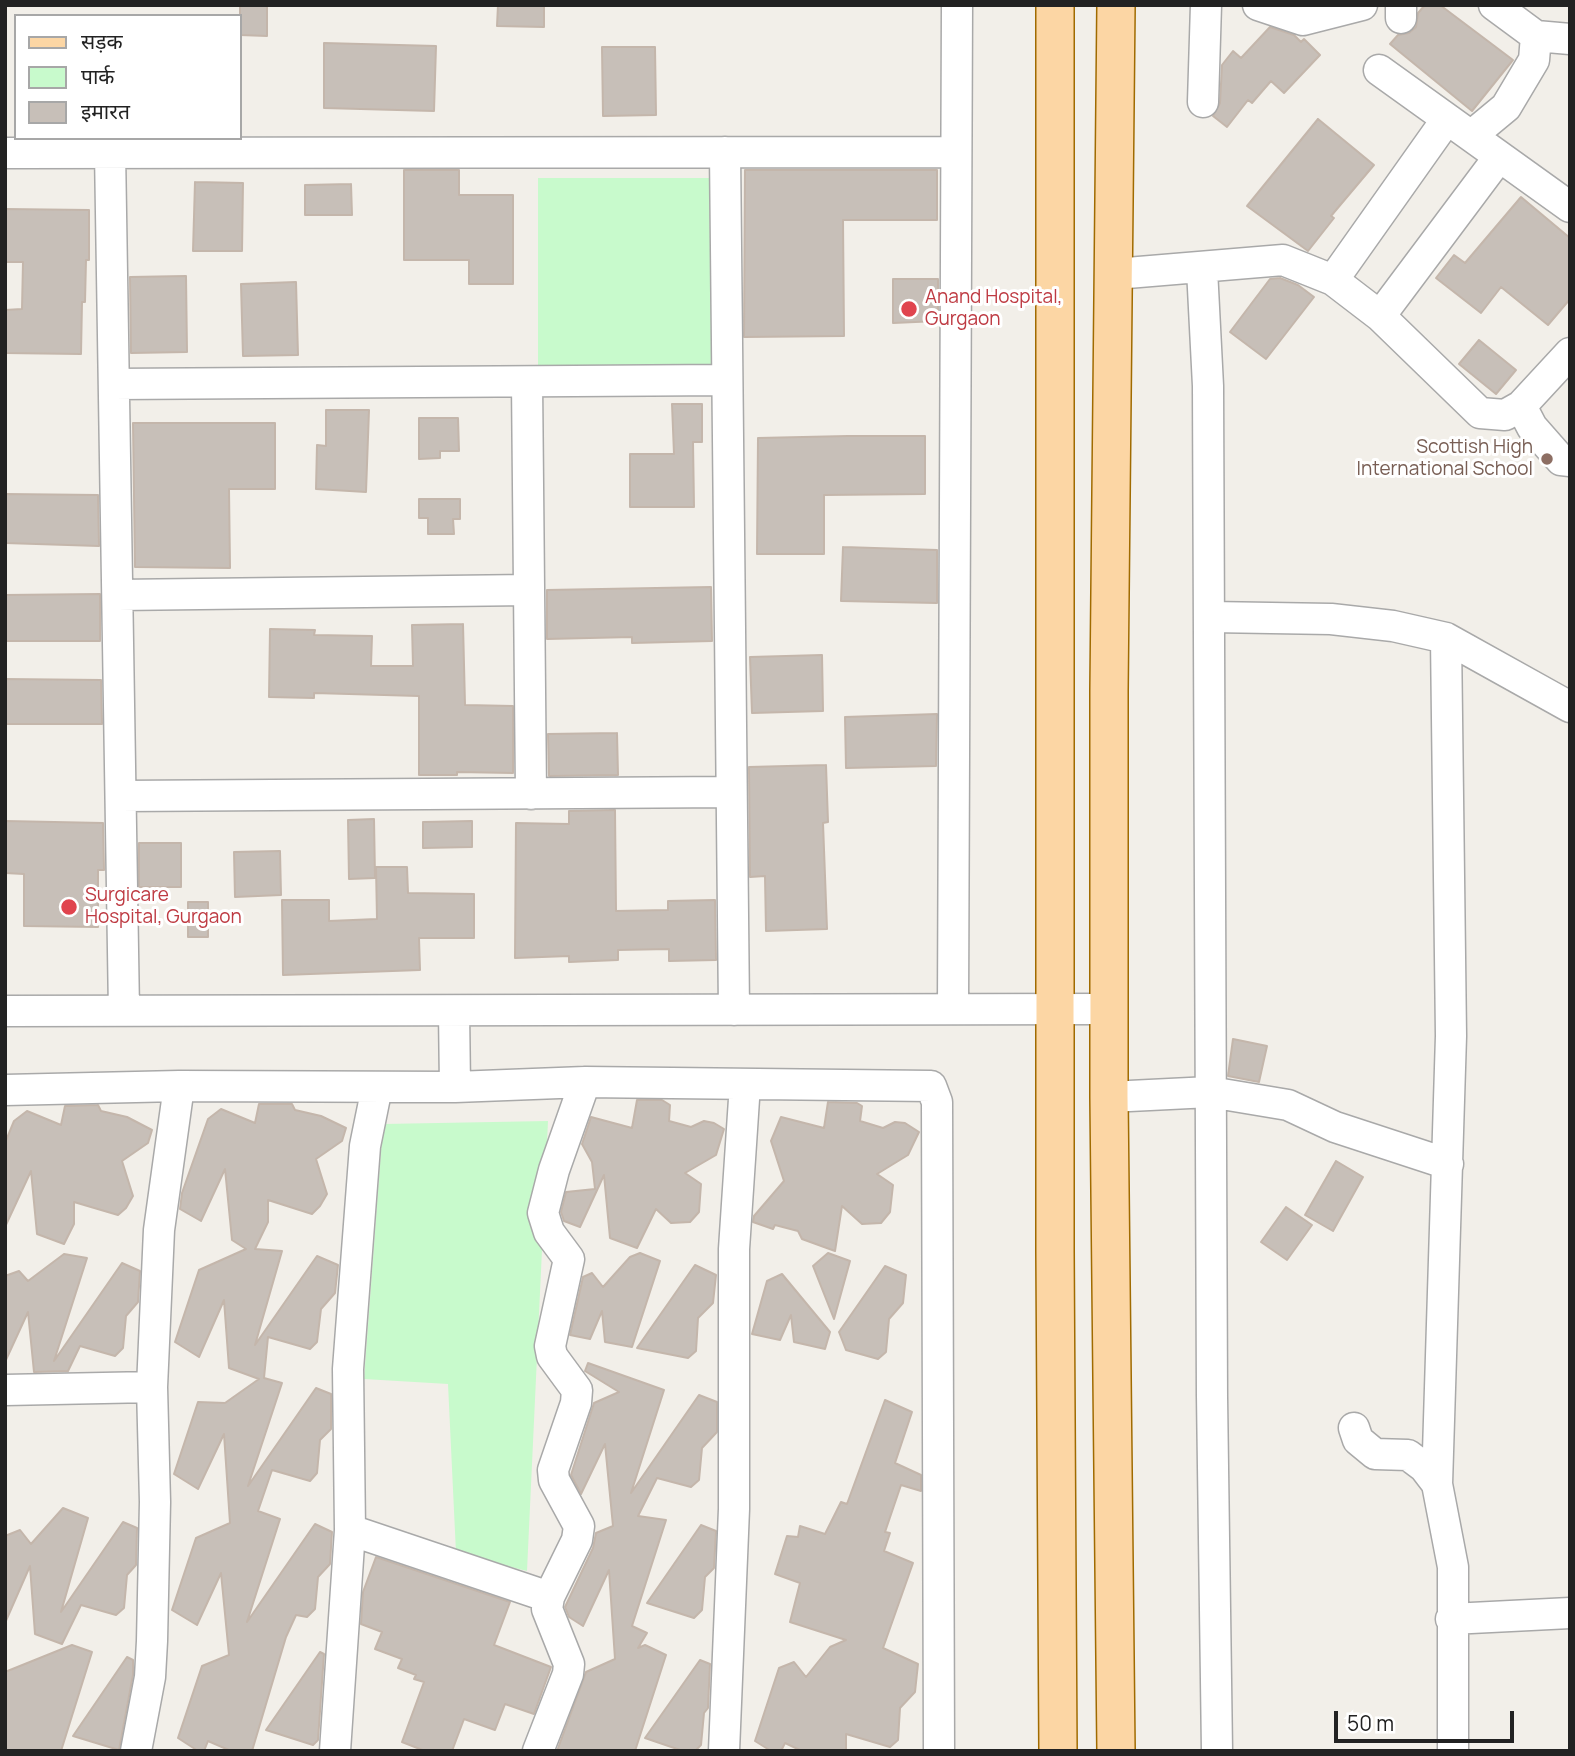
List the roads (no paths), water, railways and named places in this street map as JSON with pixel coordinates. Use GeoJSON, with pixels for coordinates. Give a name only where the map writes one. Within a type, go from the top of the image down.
{"type":"FeatureCollection","features":[{"type":"Feature","properties":{"kind":"main road"},"geometry":{"type":"LineString","coordinates":[[1055,5],[1058,1751]]}},
{"type":"Feature","properties":{"kind":"main road"},"geometry":{"type":"LineString","coordinates":[[1116,5],[1109,690],[1109,1097],[1116,1751]]}},
{"type":"Feature","properties":{"kind":"street"},"geometry":{"type":"LineString","coordinates":[[953,1009],[957,5]]}},
{"type":"Feature","properties":{"kind":"street"},"geometry":{"type":"LineString","coordinates":[[1203,102],[1206,5]]}},
{"type":"Feature","properties":{"kind":"street"},"geometry":{"type":"LineString","coordinates":[[1258,5],[1303,20],[1362,5]]}},
{"type":"Feature","properties":{"kind":"street"},"geometry":{"type":"LineString","coordinates":[[1494,5],[1536,36],[1570,39]]}},
{"type":"Feature","properties":{"kind":"street"},"geometry":{"type":"LineString","coordinates":[[1471,136],[1506,107],[1534,60],[1536,36]]}},
{"type":"Feature","properties":{"kind":"street"},"geometry":{"type":"LineString","coordinates":[[1378,70],[1570,207]]}},
{"type":"Feature","properties":{"kind":"street"},"geometry":{"type":"LineString","coordinates":[[1333,280],[1447,119]]}},
{"type":"Feature","properties":{"kind":"street"},"geometry":{"type":"LineString","coordinates":[[110,152],[124,1011]]}},
{"type":"Feature","properties":{"kind":"street"},"geometry":{"type":"LineString","coordinates":[[725,152],[734,1010]]}},
{"type":"Feature","properties":{"kind":"street"},"geometry":{"type":"LineString","coordinates":[[5,153],[957,152]]}},
{"type":"Feature","properties":{"kind":"street"},"geometry":{"type":"LineString","coordinates":[[1380,316],[1499,157]]}},
{"type":"Feature","properties":{"kind":"street"},"geometry":{"type":"LineString","coordinates":[[1115,274],[1202,269],[1250,260],[1283,260],[1333,280],[1380,316],[1480,413],[1505,415],[1521,406],[1568,359]]}},
{"type":"Feature","properties":{"kind":"street"},"geometry":{"type":"LineString","coordinates":[[1202,269],[1208,386],[1210,1092],[1217,1751]]}},
{"type":"Feature","properties":{"kind":"street"},"geometry":{"type":"LineString","coordinates":[[114,383],[727,380]]}},
{"type":"Feature","properties":{"kind":"street"},"geometry":{"type":"LineString","coordinates":[[527,382],[531,794]]}},
{"type":"Feature","properties":{"kind":"street"},"geometry":{"type":"LineString","coordinates":[[1521,406],[1532,427],[1561,460],[1570,461]]}},
{"type":"Feature","properties":{"kind":"street"},"geometry":{"type":"LineString","coordinates":[[118,595],[529,590]]}},
{"type":"Feature","properties":{"kind":"street"},"geometry":{"type":"LineString","coordinates":[[1210,617],[1331,619],[1393,626],[1446,638],[1570,707]]}},
{"type":"Feature","properties":{"kind":"street"},"geometry":{"type":"LineString","coordinates":[[1446,638],[1451,1036],[1437,1484],[1452,1567],[1453,1751]]}},
{"type":"Feature","properties":{"kind":"street"},"geometry":{"type":"LineString","coordinates":[[121,796],[731,792]]}},
{"type":"Feature","properties":{"kind":"street"},"geometry":{"type":"LineString","coordinates":[[5,1011],[1109,1009]]}},
{"type":"Feature","properties":{"kind":"street"},"geometry":{"type":"LineString","coordinates":[[454,1011],[455,1087]]}},
{"type":"Feature","properties":{"kind":"street"},"geometry":{"type":"LineString","coordinates":[[538,1751],[568,1674],[569,1664],[547,1609],[549,1597],[577,1540],[579,1526],[554,1480],[553,1470],[576,1403],[577,1390],[552,1356],[550,1346],[569,1259],[549,1232],[543,1213],[554,1170],[585,1082]]}},
{"type":"Feature","properties":{"kind":"street"},"geometry":{"type":"LineString","coordinates":[[5,1090],[179,1086],[455,1087],[585,1082],[931,1086],[936,1094],[939,1751]]}},
{"type":"Feature","properties":{"kind":"street"},"geometry":{"type":"LineString","coordinates":[[724,1751],[734,1509],[734,1250],[744,1084]]}},
{"type":"Feature","properties":{"kind":"street"},"geometry":{"type":"LineString","coordinates":[[136,1751],[150,1676],[152,1641],[155,1502],[152,1387],[159,1230],[179,1086]]}},
{"type":"Feature","properties":{"kind":"street"},"geometry":{"type":"LineString","coordinates":[[335,1751],[350,1530],[348,1369],[365,1146],[377,1087]]}},
{"type":"Feature","properties":{"kind":"street"},"geometry":{"type":"LineString","coordinates":[[1109,1097],[1210,1092],[1288,1105],[1335,1127],[1448,1164]]}},
{"type":"Feature","properties":{"kind":"street"},"geometry":{"type":"LineString","coordinates":[[5,1390],[152,1387]]}},
{"type":"Feature","properties":{"kind":"street"},"geometry":{"type":"LineString","coordinates":[[1354,1428],[1359,1440],[1375,1454],[1408,1455],[1424,1467],[1437,1484]]}},
{"type":"Feature","properties":{"kind":"street"},"geometry":{"type":"LineString","coordinates":[[350,1530],[549,1597]]}},
{"type":"Feature","properties":{"kind":"street"},"geometry":{"type":"LineString","coordinates":[[1451,1619],[1570,1613]]}},
{"type":"Feature","properties":{"kind":"place","name":"Anand Hospital, Gurgaon"},"geometry":{"type":"Point","coordinates":[909,309]}},
{"type":"Feature","properties":{"kind":"place","name":"Scottish High International School"},"geometry":{"type":"Point","coordinates":[1547,459]}},
{"type":"Feature","properties":{"kind":"place","name":"Surgicare Hospital, Gurgaon"},"geometry":{"type":"Point","coordinates":[69,907]}}]}
